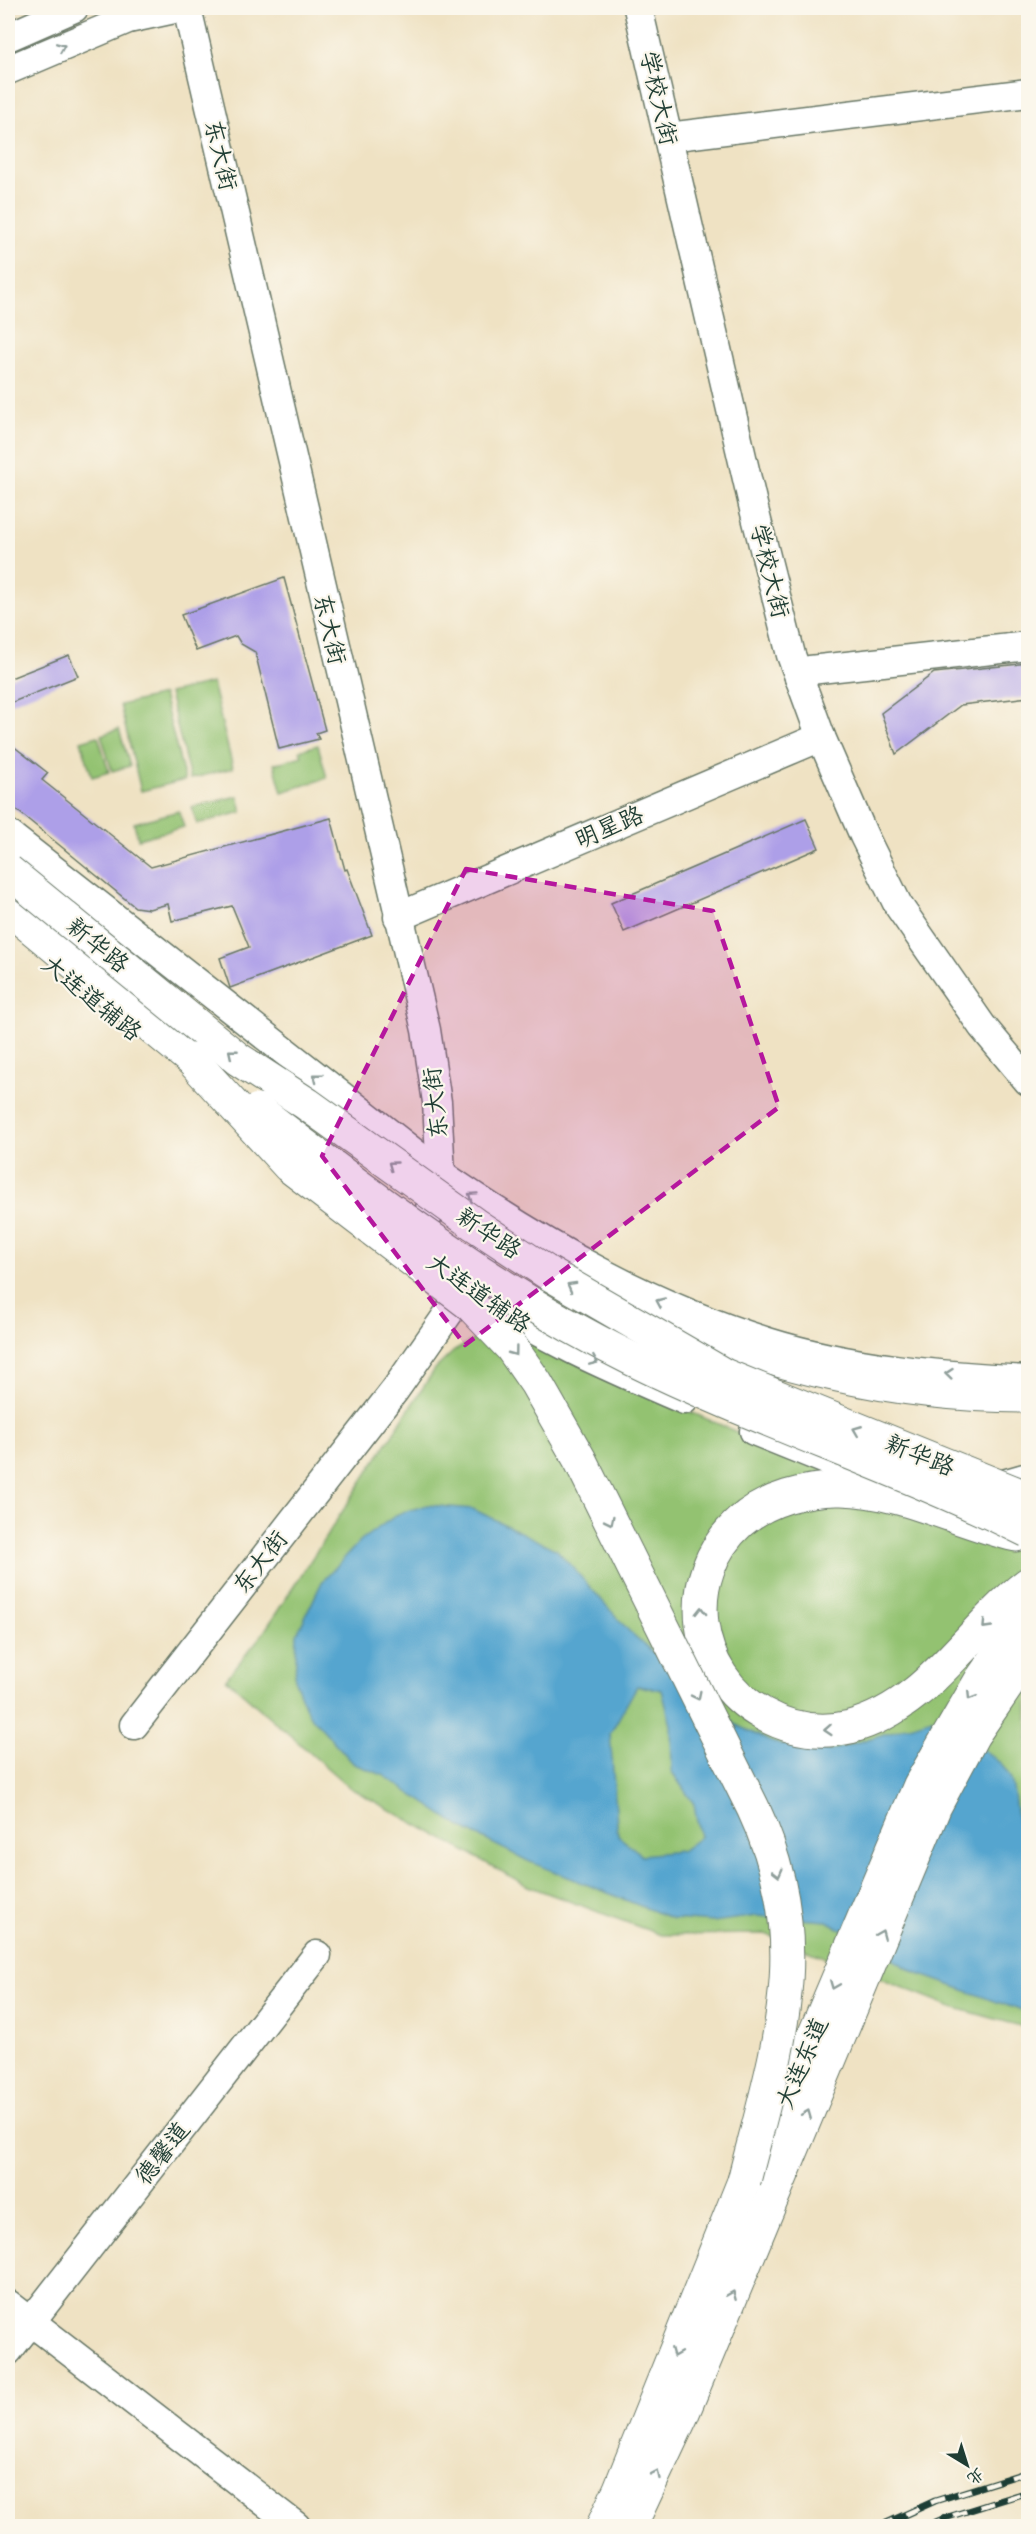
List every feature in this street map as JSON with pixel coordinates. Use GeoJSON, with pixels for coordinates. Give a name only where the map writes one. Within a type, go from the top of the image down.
{"type":"FeatureCollection","features":[{"type":"Feature","properties":{"kind":"main road","name":"新华路"},"geometry":{"type":"LineString","coordinates":[[8,871],[238,1059],[307,1104],[474,1224],[548,1273],[724,1375],[1029,1498]]}},
{"type":"Feature","properties":{"kind":"main road","name":"新华路"},"geometry":{"type":"LineString","coordinates":[[8,908],[192,1060],[438,1245],[485,1276],[555,1317],[688,1386],[1029,1531]]}},
{"type":"Feature","properties":{"kind":"main road"},"geometry":{"type":"LineString","coordinates":[[192,1060],[289,1166],[470,1305],[511,1347],[536,1383],[580,1461],[742,1787],[763,1830],[777,1869],[785,1909],[788,1948],[783,2023],[744,2181]]}},
{"type":"Feature","properties":{"kind":"main road"},"geometry":{"type":"LineString","coordinates":[[612,1309],[755,1355],[839,1377],[957,1395],[1029,1396]]}},
{"type":"Feature","properties":{"kind":"main road"},"geometry":{"type":"LineString","coordinates":[[1029,1537],[996,1530],[919,1504],[861,1491],[829,1489],[797,1494],[779,1500],[752,1514],[730,1533],[708,1570],[700,1617],[709,1656],[718,1672],[743,1701],[783,1724],[800,1729],[834,1730],[868,1720],[903,1703],[934,1677],[1029,1584]]}},
{"type":"Feature","properties":{"kind":"main road","name":"大连东道"},"geometry":{"type":"LineString","coordinates":[[603,2526],[625,2478],[744,2181],[777,2123],[920,1785],[981,1680],[1029,1613]]}},
{"type":"Feature","properties":{"kind":"main road","name":"大连东道"},"geometry":{"type":"LineString","coordinates":[[630,2526],[682,2415],[935,1806],[973,1735],[1029,1655]]}},
{"type":"Feature","properties":{"kind":"street"},"geometry":{"type":"LineString","coordinates":[[8,37],[74,8]]}},
{"type":"Feature","properties":{"kind":"street"},"geometry":{"type":"LineString","coordinates":[[8,70],[128,19],[179,8]]}},
{"type":"Feature","properties":{"kind":"street","name":"东大街"},"geometry":{"type":"LineString","coordinates":[[187,8],[426,1030],[437,1102],[441,1174],[417,1250]]}},
{"type":"Feature","properties":{"kind":"street","name":"学校大街"},"geometry":{"type":"LineString","coordinates":[[638,8],[754,509],[791,655],[799,678],[821,737],[864,836],[898,905],[982,1026],[1029,1081]]}},
{"type":"Feature","properties":{"kind":"street"},"geometry":{"type":"LineString","coordinates":[[668,137],[1029,93]]}},
{"type":"Feature","properties":{"kind":"street"},"geometry":{"type":"LineString","coordinates":[[799,678],[810,670],[1029,645]]}},
{"type":"Feature","properties":{"kind":"street","name":"明星路"},"geometry":{"type":"LineString","coordinates":[[398,917],[821,737]]}},
{"type":"Feature","properties":{"kind":"street"},"geometry":{"type":"LineString","coordinates":[[8,834],[441,1174],[503,1217],[612,1280],[691,1316],[770,1342],[905,1370],[1029,1380]]}},
{"type":"Feature","properties":{"kind":"street","name":"大连道辅路"},"geometry":{"type":"LineString","coordinates":[[8,928],[172,1064],[466,1288],[516,1322],[574,1353],[805,1453],[870,1477],[944,1492],[963,1493],[1029,1477]]}},
{"type":"Feature","properties":{"kind":"street","name":"东大街"},"geometry":{"type":"LineString","coordinates":[[134,1725],[394,1390],[466,1288],[503,1217]]}},
{"type":"Feature","properties":{"kind":"street","name":"德馨道"},"geometry":{"type":"LineString","coordinates":[[8,2351],[317,1955]]}},
{"type":"Feature","properties":{"kind":"street"},"geometry":{"type":"LineString","coordinates":[[8,2304],[296,2526]]}},
{"type":"Feature","properties":{"kind":"highlighted area"},"geometry":{"type":"Polygon","coordinates":[[[466,869],[713,911],[779,1107],[465,1345],[322,1156],[466,869]]]}},
{"type":"Feature","properties":{"kind":"green space"},"geometry":{"type":"Polygon","coordinates":[[[212,683],[233,768],[190,779],[169,693],[212,683]]]}},
{"type":"Feature","properties":{"kind":"green space"},"geometry":{"type":"Polygon","coordinates":[[[163,695],[185,780],[141,791],[120,705],[163,695]]]}},
{"type":"Feature","properties":{"kind":"green space"},"geometry":{"type":"Polygon","coordinates":[[[119,729],[130,766],[112,771],[101,735],[119,729]]]}},
{"type":"Feature","properties":{"kind":"green space"},"geometry":{"type":"Polygon","coordinates":[[[98,736],[109,772],[92,777],[81,741],[98,736]]]}},
{"type":"Feature","properties":{"kind":"green space"},"geometry":{"type":"Polygon","coordinates":[[[318,745],[327,778],[282,792],[274,764],[302,756],[300,750],[318,745]]]}},
{"type":"Feature","properties":{"kind":"green space"},"geometry":{"type":"Polygon","coordinates":[[[238,796],[242,812],[197,824],[192,807],[238,796]]]}},
{"type":"Feature","properties":{"kind":"green space"},"geometry":{"type":"Polygon","coordinates":[[[179,811],[184,827],[138,839],[134,823],[179,811]]]}},
{"type":"Feature","properties":{"kind":"green space"},"geometry":{"type":"Polygon","coordinates":[[[479,1337],[515,1339],[551,1352],[1028,1557],[1028,2028],[952,2007],[765,1934],[661,1935],[528,1886],[350,1788],[226,1679],[264,1632],[435,1369],[454,1351],[479,1337]]]}},
{"type":"Feature","properties":{"kind":"water"},"geometry":{"type":"Polygon","coordinates":[[[427,1505],[473,1509],[557,1550],[629,1631],[736,1725],[774,1743],[830,1751],[932,1719],[988,1753],[1006,1771],[1011,1780],[1020,1832],[1028,1847],[1028,2013],[916,1973],[827,1921],[756,1916],[713,1922],[673,1919],[528,1861],[462,1828],[383,1775],[354,1764],[308,1713],[295,1681],[297,1634],[322,1582],[361,1540],[398,1514],[427,1505]],[[637,1686],[610,1734],[618,1836],[642,1855],[681,1851],[700,1837],[694,1804],[672,1772],[671,1725],[662,1690],[637,1686]]]}},
{"type":"Feature","properties":{"kind":"building"},"geometry":{"type":"Polygon","coordinates":[[[284,578],[325,730],[316,733],[319,739],[279,749],[255,652],[241,644],[236,636],[196,651],[181,615],[284,578]]]}},
{"type":"Feature","properties":{"kind":"building"},"geometry":{"type":"Polygon","coordinates":[[[69,655],[78,676],[8,704],[8,679],[69,655]]]}},
{"type":"Feature","properties":{"kind":"building"},"geometry":{"type":"Polygon","coordinates":[[[1029,663],[1029,697],[961,705],[896,754],[881,713],[934,673],[1029,663]]]}},
{"type":"Feature","properties":{"kind":"building"},"geometry":{"type":"Polygon","coordinates":[[[8,742],[48,773],[42,780],[151,867],[331,818],[345,870],[347,869],[372,935],[230,988],[220,958],[249,947],[232,906],[172,921],[168,904],[149,909],[135,907],[8,803],[8,742]]]}},
{"type":"Feature","properties":{"kind":"building"},"geometry":{"type":"Polygon","coordinates":[[[806,819],[819,848],[624,932],[611,903],[806,819]]]}},
{"type":"Feature","properties":{"kind":"railway"},"geometry":{"type":"LineString","coordinates":[[880,2526],[935,2501],[1028,2472]]}},
{"type":"Feature","properties":{"kind":"railway"},"geometry":{"type":"LineString","coordinates":[[927,2526],[945,2518],[1028,2492]]}}]}
